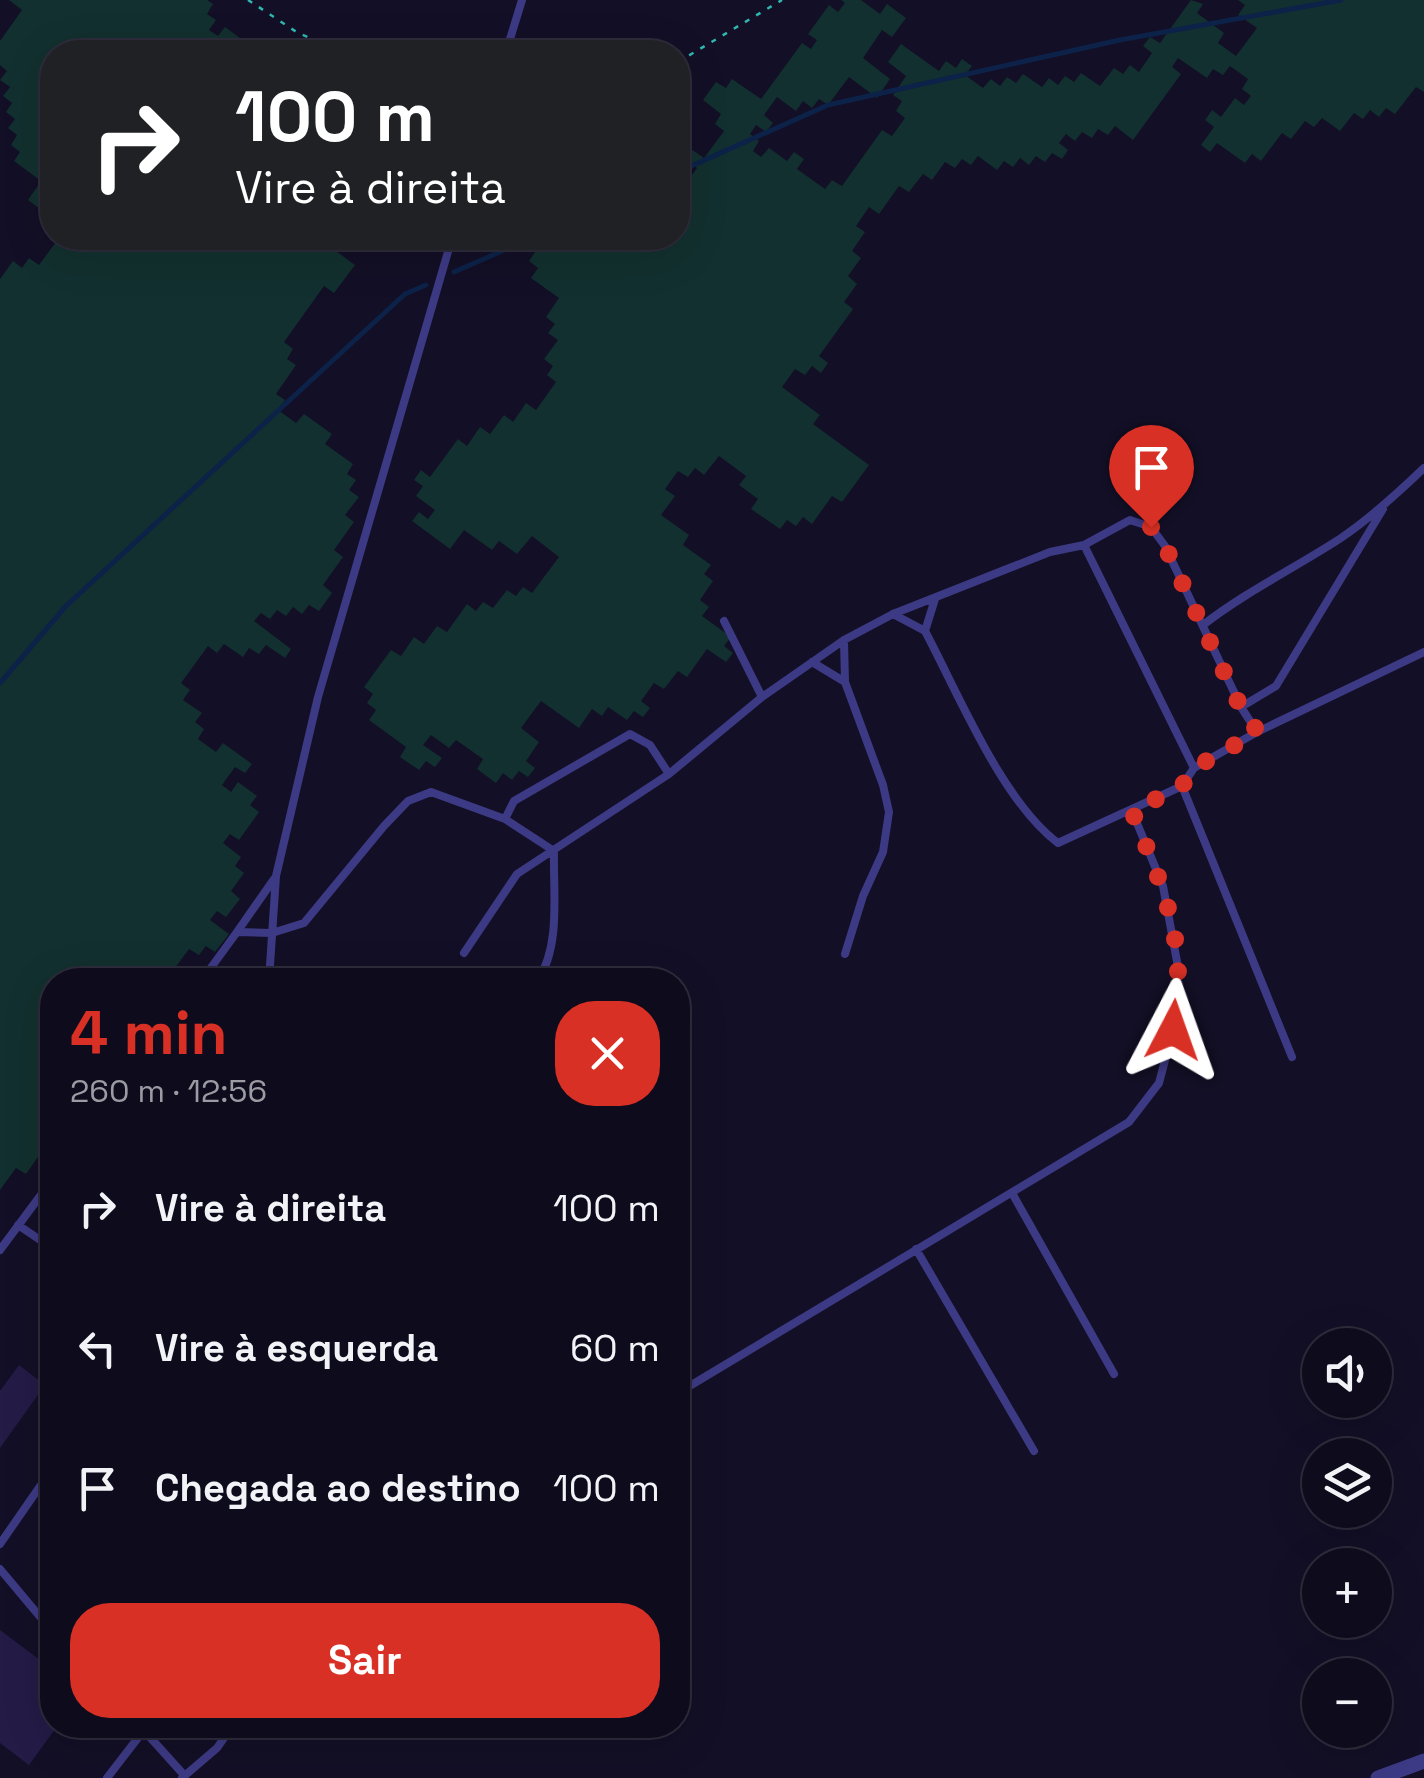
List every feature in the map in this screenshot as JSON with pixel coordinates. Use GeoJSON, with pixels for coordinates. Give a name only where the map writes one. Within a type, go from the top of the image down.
{"type":"FeatureCollection","features":[{"type":"Feature","properties":{"kind":"street"},"geometry":{"type":"LineString","coordinates":[[1378,1778],[1424,1761]]}},
{"type":"Feature","properties":{"kind":"lane"},"geometry":{"type":"LineString","coordinates":[[510,40],[522,0]]}},
{"type":"Feature","properties":{"kind":"lane"},"geometry":{"type":"LineString","coordinates":[[271,968],[276,876],[318,697],[448,250]]}},
{"type":"Feature","properties":{"kind":"lane"},"geometry":{"type":"LineString","coordinates":[[1202,625],[1266,581],[1340,539],[1386,505],[1424,468]]}},
{"type":"Feature","properties":{"kind":"lane"},"geometry":{"type":"LineString","coordinates":[[1241,708],[1276,686],[1386,505]]}},
{"type":"Feature","properties":{"kind":"lane"},"geometry":{"type":"LineString","coordinates":[[464,953],[518,874],[669,774],[762,697],[844,640],[893,614],[1050,552],[1084,545],[1130,520],[1151,527],[1165,546],[1241,708],[1258,732]]}},
{"type":"Feature","properties":{"kind":"lane"},"geometry":{"type":"LineString","coordinates":[[1084,545],[1194,768]]}},
{"type":"Feature","properties":{"kind":"lane"},"geometry":{"type":"LineString","coordinates":[[925,632],[935,598]]}},
{"type":"Feature","properties":{"kind":"lane"},"geometry":{"type":"LineString","coordinates":[[893,614],[925,632],[1008,787],[1036,826],[1058,842],[1182,786],[1194,768],[1258,732],[1424,652]]}},
{"type":"Feature","properties":{"kind":"lane"},"geometry":{"type":"LineString","coordinates":[[724,621],[762,697]]}},
{"type":"Feature","properties":{"kind":"lane"},"geometry":{"type":"LineString","coordinates":[[844,640],[845,682],[889,812],[883,852],[863,896],[845,954]]}},
{"type":"Feature","properties":{"kind":"lane"},"geometry":{"type":"LineString","coordinates":[[812,662],[845,682]]}},
{"type":"Feature","properties":{"kind":"lane"},"geometry":{"type":"LineString","coordinates":[[505,819],[514,802],[630,734],[650,745],[669,774]]}},
{"type":"Feature","properties":{"kind":"lane"},"geometry":{"type":"LineString","coordinates":[[1182,786],[1292,1057]]}},
{"type":"Feature","properties":{"kind":"lane"},"geometry":{"type":"LineString","coordinates":[[237,932],[272,934],[304,923],[408,802],[431,792],[505,819],[554,851]]}},
{"type":"Feature","properties":{"kind":"lane"},"geometry":{"type":"LineString","coordinates":[[690,1386],[1129,1122],[1159,1082],[1173,1030],[1178,966],[1162,886],[1132,811]]}},
{"type":"Feature","properties":{"kind":"lane"},"geometry":{"type":"LineString","coordinates":[[546,968],[552,940],[554,851]]}},
{"type":"Feature","properties":{"kind":"lane"},"geometry":{"type":"LineString","coordinates":[[211,968],[276,876]]}},
{"type":"Feature","properties":{"kind":"lane"},"geometry":{"type":"LineString","coordinates":[[1012,1192],[1114,1374]]}},
{"type":"Feature","properties":{"kind":"lane"},"geometry":{"type":"LineString","coordinates":[[0,1250],[40,1196]]}},
{"type":"Feature","properties":{"kind":"lane"},"geometry":{"type":"LineString","coordinates":[[18,1225],[40,1240]]}},
{"type":"Feature","properties":{"kind":"lane"},"geometry":{"type":"LineString","coordinates":[[916,1250],[1034,1451]]}},
{"type":"Feature","properties":{"kind":"lane"},"geometry":{"type":"LineString","coordinates":[[0,1544],[40,1486]]}},
{"type":"Feature","properties":{"kind":"lane"},"geometry":{"type":"LineString","coordinates":[[0,1569],[40,1617]]}},
{"type":"Feature","properties":{"kind":"lane"},"geometry":{"type":"LineString","coordinates":[[107,1778],[134,1738]]}},
{"type":"Feature","properties":{"kind":"lane"},"geometry":{"type":"LineString","coordinates":[[150,1738],[183,1777],[224,1738]]}},
{"type":"Feature","properties":{"kind":"path"},"geometry":{"type":"LineString","coordinates":[[248,0],[315,40]]}},
{"type":"Feature","properties":{"kind":"path"},"geometry":{"type":"LineString","coordinates":[[690,55],[782,0]]}},
{"type":"Feature","properties":{"kind":"green space"},"geometry":{"type":"Polygon","coordinates":[[[9,0],[207,0],[213,4],[207,14],[216,20],[209,30],[218,36],[225,27],[243,40],[40,40],[40,180],[14,161],[20,152],[11,145],[17,135],[8,128],[15,119],[6,112],[12,103],[3,96],[10,87],[0,80],[7,71],[0,65],[0,41],[22,10],[9,0]]]}},
{"type":"Feature","properties":{"kind":"green space"},"geometry":{"type":"Polygon","coordinates":[[[841,0],[861,0],[880,14],[887,4],[906,18],[892,37],[882,30],[863,58],[890,79],[877,98],[849,77],[828,105],[819,99],[812,108],[803,101],[796,111],[777,97],[764,115],[773,123],[766,132],[756,125],[750,134],[759,141],[753,151],[761,157],[769,148],[787,161],[794,152],[804,159],[797,169],[825,189],[832,180],[842,186],[882,130],[892,136],[905,118],[896,111],[902,101],[893,95],[906,76],[888,62],[901,44],[939,71],[946,61],[956,68],[962,59],[972,66],[965,75],[983,88],[991,79],[1000,86],[1007,77],[1016,83],[1023,74],[1042,87],[1049,78],[1058,85],[1065,76],[1074,82],[1081,73],[1100,86],[1114,68],[1123,74],[1130,65],[1139,72],[1152,53],[1143,46],[1150,37],[1160,43],[1191,0],[1203,4],[1197,13],[1224,33],[1218,43],[1236,56],[1257,28],[1238,15],[1245,5],[1238,0],[1424,0],[1424,92],[1416,87],[1395,114],[1386,108],[1379,117],[1370,110],[1363,119],[1354,113],[1340,131],[1322,118],[1314,127],[1305,121],[1291,139],[1282,133],[1261,161],[1252,154],[1245,163],[1217,143],[1210,152],[1201,145],[1214,127],[1205,120],[1212,110],[1221,117],[1235,98],[1244,105],[1251,96],[1242,89],[1248,79],[1230,66],[1223,75],[1213,69],[1207,78],[1178,58],[1172,67],[1181,74],[1133,140],[1115,126],[1108,135],[1098,129],[1092,138],[1082,132],[1075,141],[1066,134],[1059,143],[1068,150],[1062,159],[1052,153],[1045,162],[1036,156],[1029,165],[1020,158],[1013,167],[1004,161],[997,170],[978,156],[971,165],[962,159],[955,168],[945,162],[932,180],[923,174],[909,192],[899,186],[879,214],[869,207],[856,226],[865,232],[852,251],[861,258],[848,276],[857,284],[844,302],[853,309],[819,356],[828,363],[821,373],[812,366],[805,375],[795,369],[782,387],[820,415],[813,424],[869,465],[842,502],[832,496],[812,524],[803,517],[796,526],[787,520],[780,529],[751,509],[758,499],[739,485],[746,476],[719,456],[704,475],[695,468],[688,477],[678,471],[665,489],[675,496],[661,515],[689,535],[683,545],[711,565],[704,574],[713,581],[700,600],[709,607],[702,616],[731,637],[724,646],[733,653],[726,662],[707,649],[687,677],[678,671],[664,689],[654,683],[641,701],[650,708],[643,717],[634,711],[627,720],[608,707],[602,716],[592,709],[579,728],[541,701],[521,728],[539,742],[526,761],[535,768],[528,777],[519,771],[512,780],[503,773],[496,783],[477,769],[483,759],[456,740],[449,748],[431,735],[423,745],[442,758],[435,767],[426,761],[419,770],[400,757],[406,747],[369,720],[376,710],[367,703],[373,694],[364,687],[391,650],[401,656],[414,637],[424,644],[437,626],[447,632],[467,604],[476,611],[483,602],[493,608],[507,590],[516,596],[523,587],[532,593],[559,557],[532,536],[517,554],[499,541],[492,550],[464,530],[450,549],[412,521],[419,512],[428,519],[435,510],[416,496],[423,486],[414,480],[421,470],[430,477],[458,439],[467,446],[480,427],[490,434],[504,415],[513,422],[526,403],[536,410],[556,382],[547,375],[553,366],[544,359],[558,340],[548,333],[555,324],[546,317],[559,298],[531,278],[538,268],[529,261],[535,252],[532,250],[690,250],[690,178],[697,168],[690,163],[690,148],[704,158],[724,131],[715,124],[721,114],[703,100],[716,82],[726,88],[732,79],[761,99],[802,43],[811,49],[817,40],[808,34],[829,5],[838,12],[845,3],[841,0]]]}},
{"type":"Feature","properties":{"kind":"green space"},"geometry":{"type":"Polygon","coordinates":[[[40,182],[40,209],[28,200],[40,182]]]}},
{"type":"Feature","properties":{"kind":"green space"},"geometry":{"type":"Polygon","coordinates":[[[50,250],[337,250],[355,265],[334,293],[324,286],[284,342],[293,349],[287,359],[296,365],[276,394],[285,400],[278,410],[296,423],[304,414],[332,434],[325,444],[353,464],[347,474],[356,480],[349,490],[359,497],[345,515],[354,522],[334,550],[343,557],[323,585],[332,593],[319,611],[309,605],[302,614],[293,607],[286,616],[277,610],[270,619],[261,613],[254,621],[291,649],[285,658],[266,645],[259,654],[249,648],[243,657],[224,644],[217,653],[208,646],[181,683],[190,690],[183,700],[202,713],[195,722],[204,729],[198,739],[216,752],[223,743],[252,764],[245,773],[235,767],[222,785],[231,792],[238,782],[257,796],[250,805],[259,812],[239,840],[230,834],[223,843],[241,857],[235,866],[244,873],[231,891],[240,899],[226,917],[217,911],[210,920],[229,934],[215,952],[206,946],[199,955],[189,949],[175,968],[40,968],[40,1154],[26,1174],[16,1168],[0,1190],[0,279],[13,261],[22,268],[29,258],[39,265],[50,250]]]}},
{"type":"Feature","properties":{"kind":"building"},"geometry":{"type":"Polygon","coordinates":[[[19,1365],[40,1381],[40,1392],[0,1448],[0,1391],[19,1365]]]}},
{"type":"Feature","properties":{"kind":"building"},"geometry":{"type":"Polygon","coordinates":[[[0,1630],[40,1660],[40,1738],[49,1738],[29,1765],[0,1743],[0,1630]]]}},
{"type":"Feature","properties":{"kind":"waterway"},"geometry":{"type":"LineString","coordinates":[[690,167],[828,105],[1120,40],[1341,0]]}},
{"type":"Feature","properties":{"kind":"waterway"},"geometry":{"type":"LineString","coordinates":[[454,272],[504,250]]}},
{"type":"Feature","properties":{"kind":"waterway"},"geometry":{"type":"LineString","coordinates":[[0,683],[66,606],[405,294],[426,285]]}},
{"type":"Feature","properties":{"kind":"route"},"geometry":{"type":"LineString","coordinates":[[1151,527],[1165,546],[1241,708],[1258,732],[1194,768],[1182,786],[1132,811],[1162,886],[1178,966],[1173,1030]]}}]}
